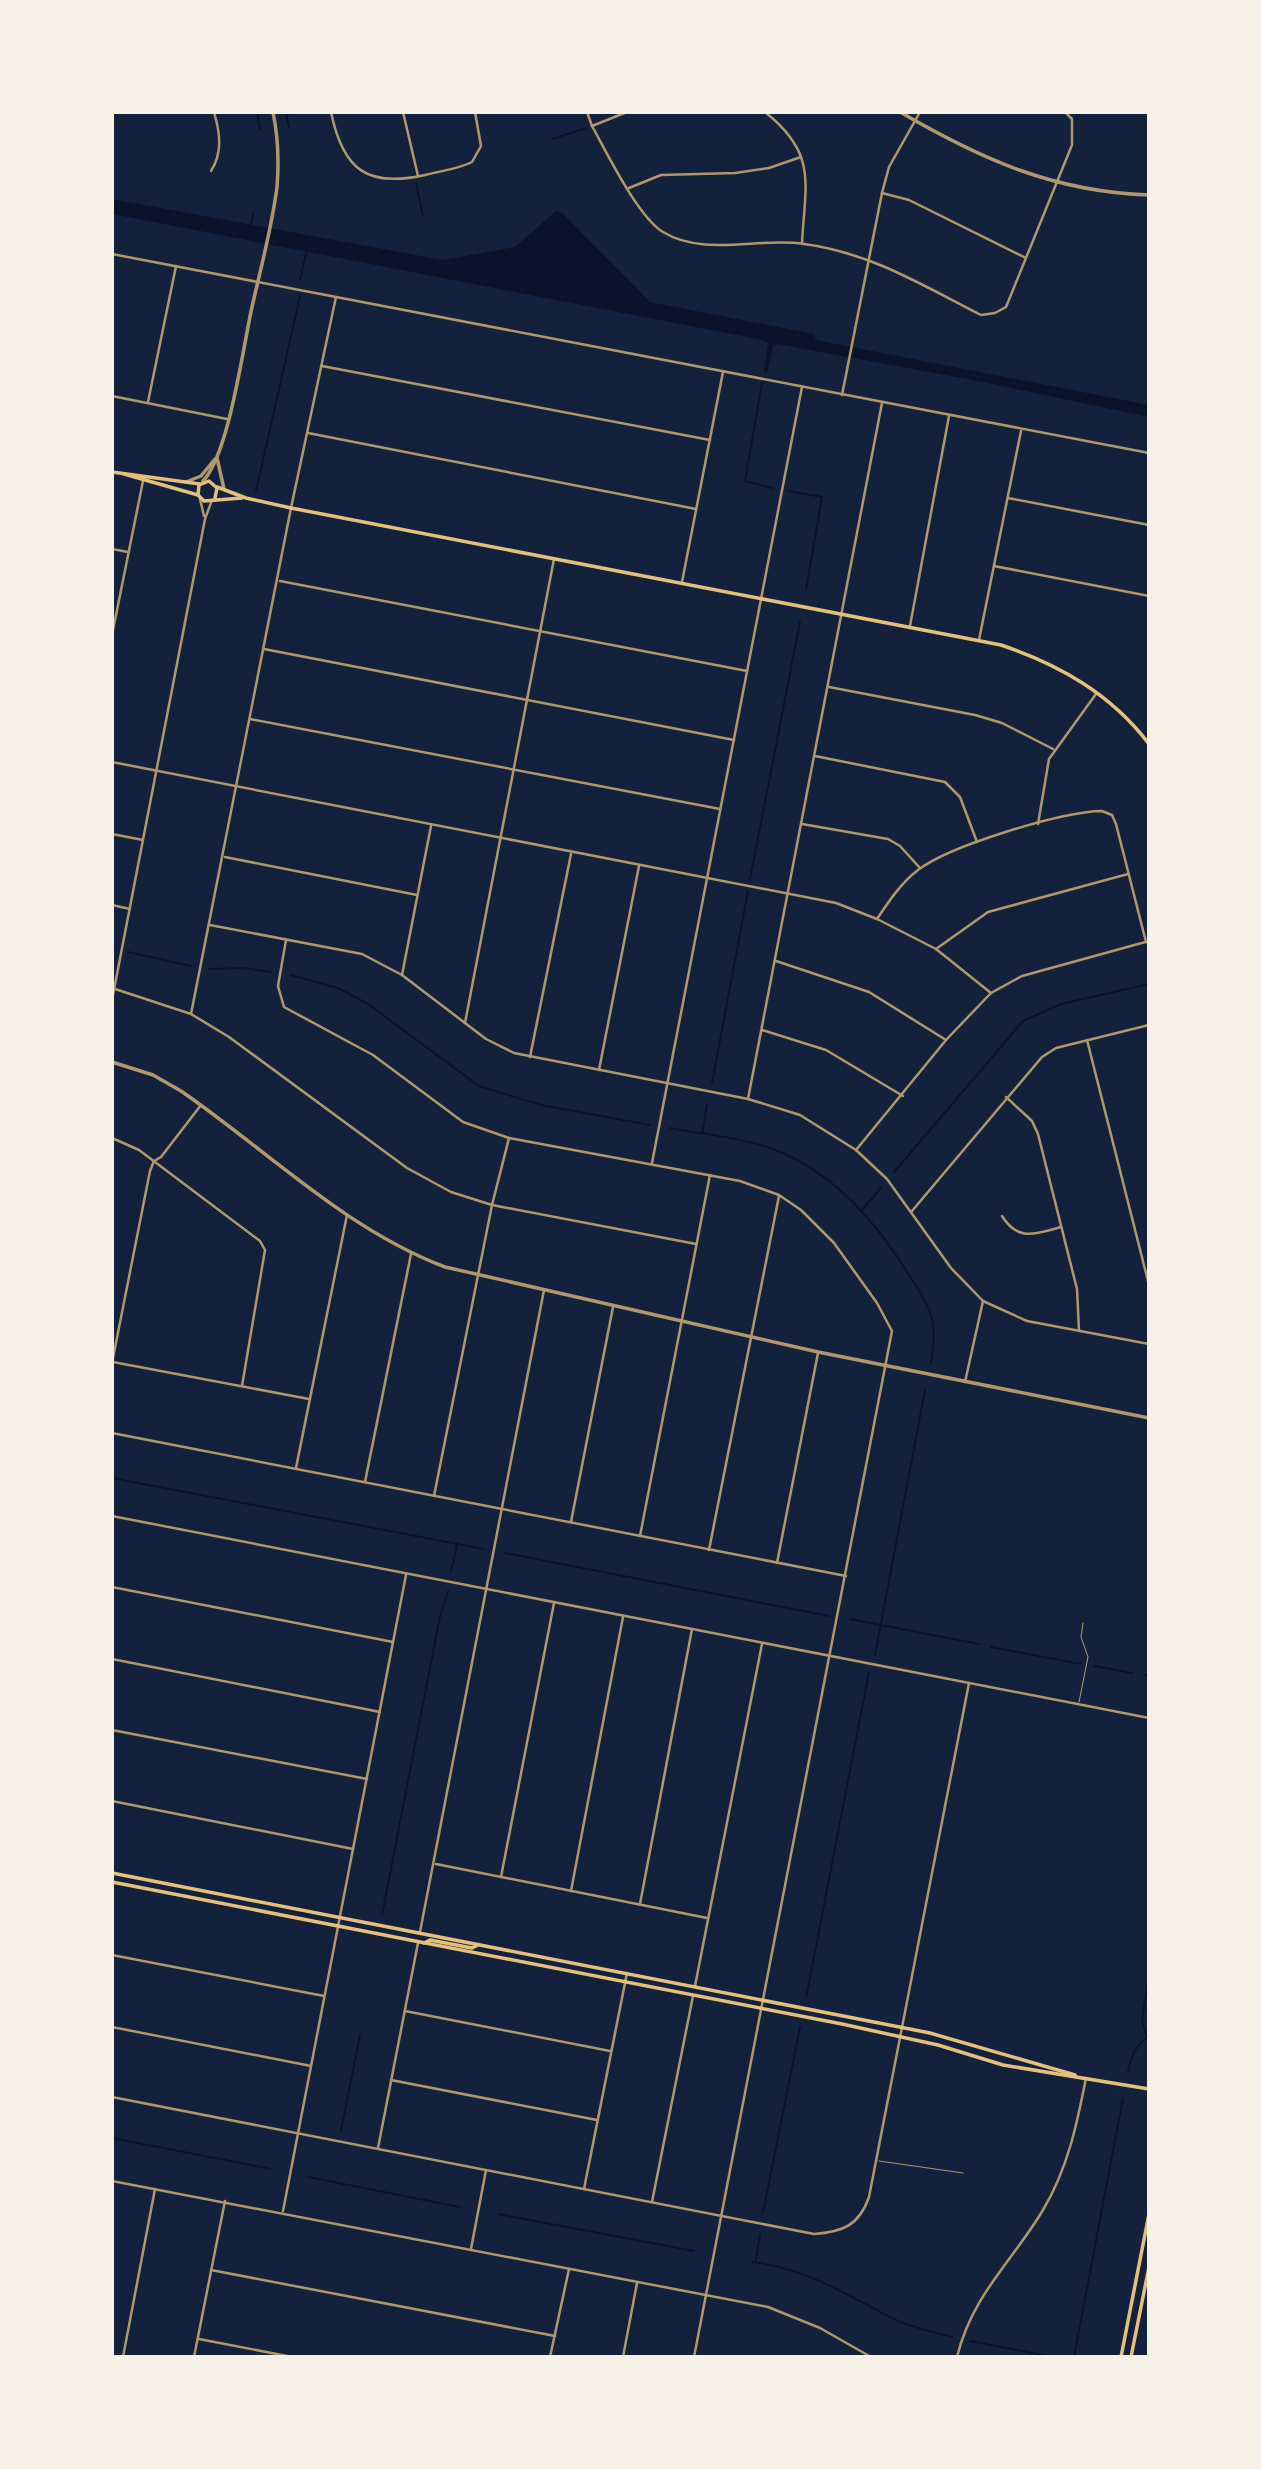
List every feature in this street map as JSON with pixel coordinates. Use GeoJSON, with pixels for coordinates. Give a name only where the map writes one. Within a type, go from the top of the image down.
{"type":"FeatureCollection","features":[{"type":"Feature","properties":{"kind":"main road"},"geometry":{"type":"LineString","coordinates":[[112,472],[202,483],[246,498],[291,508],[979,640],[1035,657],[1097,692],[1149,744]]}},
{"type":"Feature","properties":{"kind":"main road"},"geometry":{"type":"LineString","coordinates":[[124,474],[199,497],[246,498]]}},
{"type":"Feature","properties":{"kind":"main road"},"geometry":{"type":"LineString","coordinates":[[199,497],[202,483]]}},
{"type":"Feature","properties":{"kind":"main road"},"geometry":{"type":"LineString","coordinates":[[214,499],[216,486]]}},
{"type":"Feature","properties":{"kind":"main road"},"geometry":{"type":"LineString","coordinates":[[112,1873],[902,2027],[1056,2067],[1078,2076]]}},
{"type":"Feature","properties":{"kind":"main road"},"geometry":{"type":"LineString","coordinates":[[112,1882],[901,2037],[1003,2065],[1149,2089]]}},
{"type":"Feature","properties":{"kind":"main road"},"geometry":{"type":"LineString","coordinates":[[421,1943],[430,1940],[472,1948],[480,1944]]}},
{"type":"Feature","properties":{"kind":"main road"},"geometry":{"type":"LineString","coordinates":[[1121,2357],[1149,2214]]}},
{"type":"Feature","properties":{"kind":"main road"},"geometry":{"type":"LineString","coordinates":[[1132,2357],[1149,2267]]}},
{"type":"Feature","properties":{"kind":"main road"},"geometry":{"type":"LineString","coordinates":[[1128,2321],[1138,2323]]}},
{"type":"Feature","properties":{"kind":"street"},"geometry":{"type":"LineString","coordinates":[[211,171],[219,159],[220,148],[214,112]]}},
{"type":"Feature","properties":{"kind":"street"},"geometry":{"type":"LineString","coordinates":[[202,483],[217,457],[228,419],[270,225],[277,184],[277,130],[273,112]]}},
{"type":"Feature","properties":{"kind":"street"},"geometry":{"type":"LineString","coordinates":[[331,112],[336,135],[353,166],[363,174],[389,181],[464,166],[476,158],[481,142],[475,112]]}},
{"type":"Feature","properties":{"kind":"street"},"geometry":{"type":"LineString","coordinates":[[403,112],[418,176]]}},
{"type":"Feature","properties":{"kind":"street"},"geometry":{"type":"LineString","coordinates":[[587,112],[592,127],[646,217],[662,231],[684,241],[802,243],[868,258],[981,315],[995,313],[1006,307],[1072,145],[1075,130],[1072,119],[1065,112]]}},
{"type":"Feature","properties":{"kind":"street"},"geometry":{"type":"LineString","coordinates":[[592,127],[627,112]]}},
{"type":"Feature","properties":{"kind":"street"},"geometry":{"type":"LineString","coordinates":[[765,112],[786,128],[801,157],[807,176],[802,243]]}},
{"type":"Feature","properties":{"kind":"street"},"geometry":{"type":"LineString","coordinates":[[900,112],[979,155],[1020,173],[1103,192],[1149,195]]}},
{"type":"Feature","properties":{"kind":"street"},"geometry":{"type":"LineString","coordinates":[[842,395],[881,193],[889,167],[920,112]]}},
{"type":"Feature","properties":{"kind":"street"},"geometry":{"type":"LineString","coordinates":[[629,188],[661,176],[736,173],[769,168],[801,157]]}},
{"type":"Feature","properties":{"kind":"street"},"geometry":{"type":"LineString","coordinates":[[881,193],[909,200],[1026,258]]}},
{"type":"Feature","properties":{"kind":"street"},"geometry":{"type":"LineString","coordinates":[[112,254],[1149,453]]}},
{"type":"Feature","properties":{"kind":"street"},"geometry":{"type":"LineString","coordinates":[[148,402],[176,266]]}},
{"type":"Feature","properties":{"kind":"street"},"geometry":{"type":"LineString","coordinates":[[191,1014],[291,508],[336,297]]}},
{"type":"Feature","properties":{"kind":"street"},"geometry":{"type":"LineString","coordinates":[[322,366],[709,440]]}},
{"type":"Feature","properties":{"kind":"street"},"geometry":{"type":"LineString","coordinates":[[682,582],[723,372]]}},
{"type":"Feature","properties":{"kind":"street"},"geometry":{"type":"LineString","coordinates":[[652,1163],[802,387]]}},
{"type":"Feature","properties":{"kind":"street"},"geometry":{"type":"LineString","coordinates":[[112,396],[228,419]]}},
{"type":"Feature","properties":{"kind":"street"},"geometry":{"type":"LineString","coordinates":[[748,1099],[882,403]]}},
{"type":"Feature","properties":{"kind":"street"},"geometry":{"type":"LineString","coordinates":[[910,626],[949,415]]}},
{"type":"Feature","properties":{"kind":"street"},"geometry":{"type":"LineString","coordinates":[[979,640],[1021,429]]}},
{"type":"Feature","properties":{"kind":"street"},"geometry":{"type":"LineString","coordinates":[[307,433],[696,509]]}},
{"type":"Feature","properties":{"kind":"street"},"geometry":{"type":"LineString","coordinates":[[186,482],[201,476],[217,457]]}},
{"type":"Feature","properties":{"kind":"street"},"geometry":{"type":"LineString","coordinates":[[216,486],[217,457]]}},
{"type":"Feature","properties":{"kind":"street"},"geometry":{"type":"LineString","coordinates":[[217,457],[224,489]]}},
{"type":"Feature","properties":{"kind":"street"},"geometry":{"type":"LineString","coordinates":[[112,635],[143,481]]}},
{"type":"Feature","properties":{"kind":"street"},"geometry":{"type":"LineString","coordinates":[[199,497],[205,519]]}},
{"type":"Feature","properties":{"kind":"street"},"geometry":{"type":"LineString","coordinates":[[1008,498],[1149,525]]}},
{"type":"Feature","properties":{"kind":"street"},"geometry":{"type":"LineString","coordinates":[[112,1000],[205,519],[214,499]]}},
{"type":"Feature","properties":{"kind":"street"},"geometry":{"type":"LineString","coordinates":[[112,549],[128,552]]}},
{"type":"Feature","properties":{"kind":"street"},"geometry":{"type":"LineString","coordinates":[[465,1023],[554,558]]}},
{"type":"Feature","properties":{"kind":"street"},"geometry":{"type":"LineString","coordinates":[[994,566],[1149,596]]}},
{"type":"Feature","properties":{"kind":"street"},"geometry":{"type":"LineString","coordinates":[[278,581],[747,671]]}},
{"type":"Feature","properties":{"kind":"street"},"geometry":{"type":"LineString","coordinates":[[264,649],[734,740]]}},
{"type":"Feature","properties":{"kind":"street"},"geometry":{"type":"LineString","coordinates":[[827,687],[975,715],[1002,723],[1053,749]]}},
{"type":"Feature","properties":{"kind":"street"},"geometry":{"type":"LineString","coordinates":[[1038,824],[1053,749],[1097,692]]}},
{"type":"Feature","properties":{"kind":"street"},"geometry":{"type":"LineString","coordinates":[[250,719],[720,809]]}},
{"type":"Feature","properties":{"kind":"street"},"geometry":{"type":"LineString","coordinates":[[815,756],[945,782],[960,797],[977,842]]}},
{"type":"Feature","properties":{"kind":"street"},"geometry":{"type":"LineString","coordinates":[[112,762],[836,903],[877,919],[936,949],[991,993]]}},
{"type":"Feature","properties":{"kind":"street"},"geometry":{"type":"LineString","coordinates":[[856,1150],[903,1096],[946,1040],[991,993],[1022,976],[1147,941],[1112,815],[1094,811],[977,842],[920,868],[893,894],[877,919]]}},
{"type":"Feature","properties":{"kind":"street"},"geometry":{"type":"LineString","coordinates":[[802,824],[888,839],[900,846],[920,868]]}},
{"type":"Feature","properties":{"kind":"street"},"geometry":{"type":"LineString","coordinates":[[402,975],[431,826]]}},
{"type":"Feature","properties":{"kind":"street"},"geometry":{"type":"LineString","coordinates":[[112,834],[143,840]]}},
{"type":"Feature","properties":{"kind":"street"},"geometry":{"type":"LineString","coordinates":[[530,1057],[572,853]]}},
{"type":"Feature","properties":{"kind":"street"},"geometry":{"type":"LineString","coordinates":[[223,857],[417,895]]}},
{"type":"Feature","properties":{"kind":"street"},"geometry":{"type":"LineString","coordinates":[[599,1070],[639,866]]}},
{"type":"Feature","properties":{"kind":"street"},"geometry":{"type":"LineString","coordinates":[[936,949],[988,912],[1128,874]]}},
{"type":"Feature","properties":{"kind":"street"},"geometry":{"type":"LineString","coordinates":[[112,905],[130,909]]}},
{"type":"Feature","properties":{"kind":"street"},"geometry":{"type":"LineString","coordinates":[[210,925],[362,954],[402,975],[500,1047],[530,1057],[748,1099],[800,1115],[856,1150],[887,1180],[951,1268],[983,1301],[1027,1321],[1149,1344]]}},
{"type":"Feature","properties":{"kind":"street"},"geometry":{"type":"LineString","coordinates":[[286,940],[278,986],[284,1007],[373,1055],[463,1122],[509,1138],[740,1181],[779,1195],[802,1210],[834,1243],[877,1303],[892,1331],[694,2357]]}},
{"type":"Feature","properties":{"kind":"street"},"geometry":{"type":"LineString","coordinates":[[775,961],[869,992],[946,1040]]}},
{"type":"Feature","properties":{"kind":"street"},"geometry":{"type":"LineString","coordinates":[[113,988],[191,1014],[229,1037],[407,1168],[451,1192],[492,1205],[696,1244]]}},
{"type":"Feature","properties":{"kind":"street"},"geometry":{"type":"LineString","coordinates":[[912,1211],[1042,1057],[1056,1048],[1149,1025]]}},
{"type":"Feature","properties":{"kind":"street"},"geometry":{"type":"LineString","coordinates":[[762,1030],[826,1050],[903,1096]]}},
{"type":"Feature","properties":{"kind":"street"},"geometry":{"type":"LineString","coordinates":[[1087,1040],[1149,1285]]}},
{"type":"Feature","properties":{"kind":"street"},"geometry":{"type":"LineString","coordinates":[[112,1062],[153,1075],[201,1104],[347,1215],[411,1254],[477,1275],[613,1307],[887,1367],[1149,1418]]}},
{"type":"Feature","properties":{"kind":"street"},"geometry":{"type":"LineString","coordinates":[[1006,1097],[1032,1121],[1038,1134],[1077,1289],[1079,1331]]}},
{"type":"Feature","properties":{"kind":"street"},"geometry":{"type":"LineString","coordinates":[[201,1104],[161,1157],[154,1161],[149,1171],[112,1362],[309,1399]]}},
{"type":"Feature","properties":{"kind":"street"},"geometry":{"type":"LineString","coordinates":[[112,1138],[154,1161],[260,1241],[265,1250],[242,1386]]}},
{"type":"Feature","properties":{"kind":"street"},"geometry":{"type":"LineString","coordinates":[[434,1496],[477,1275],[509,1138]]}},
{"type":"Feature","properties":{"kind":"street"},"geometry":{"type":"LineString","coordinates":[[640,1536],[710,1175]]}},
{"type":"Feature","properties":{"kind":"street"},"geometry":{"type":"LineString","coordinates":[[709,1550],[779,1195]]}},
{"type":"Feature","properties":{"kind":"street"},"geometry":{"type":"LineString","coordinates":[[296,1468],[347,1215]]}},
{"type":"Feature","properties":{"kind":"street"},"geometry":{"type":"LineString","coordinates":[[1002,1216],[1011,1229],[1022,1235],[1061,1227]]}},
{"type":"Feature","properties":{"kind":"street"},"geometry":{"type":"LineString","coordinates":[[365,1482],[411,1254]]}},
{"type":"Feature","properties":{"kind":"street"},"geometry":{"type":"LineString","coordinates":[[420,1932],[544,1290]]}},
{"type":"Feature","properties":{"kind":"street"},"geometry":{"type":"LineString","coordinates":[[965,1382],[983,1301]]}},
{"type":"Feature","properties":{"kind":"street"},"geometry":{"type":"LineString","coordinates":[[571,1522],[613,1307]]}},
{"type":"Feature","properties":{"kind":"street"},"geometry":{"type":"LineString","coordinates":[[776,1563],[818,1352]]}},
{"type":"Feature","properties":{"kind":"street"},"geometry":{"type":"LineString","coordinates":[[112,1433],[846,1576]]}},
{"type":"Feature","properties":{"kind":"street"},"geometry":{"type":"LineString","coordinates":[[112,1516],[1149,1718]]}},
{"type":"Feature","properties":{"kind":"street"},"geometry":{"type":"LineString","coordinates":[[282,2211],[406,1575]]}},
{"type":"Feature","properties":{"kind":"street"},"geometry":{"type":"LineString","coordinates":[[112,1587],[393,1642]]}},
{"type":"Feature","properties":{"kind":"street"},"geometry":{"type":"LineString","coordinates":[[501,1877],[554,1603]]}},
{"type":"Feature","properties":{"kind":"street"},"geometry":{"type":"LineString","coordinates":[[571,1891],[623,1617]]}},
{"type":"Feature","properties":{"kind":"street"},"geometry":{"type":"LineString","coordinates":[[640,1904],[692,1629]]}},
{"type":"Feature","properties":{"kind":"street"},"geometry":{"type":"LineString","coordinates":[[695,1986],[762,1644]]}},
{"type":"Feature","properties":{"kind":"street"},"geometry":{"type":"LineString","coordinates":[[112,1659],[380,1712]]}},
{"type":"Feature","properties":{"kind":"street"},"geometry":{"type":"LineString","coordinates":[[112,2096],[814,2234],[838,2232],[852,2225],[866,2207],[969,1683]]}},
{"type":"Feature","properties":{"kind":"street"},"geometry":{"type":"LineString","coordinates":[[112,1730],[367,1779]]}},
{"type":"Feature","properties":{"kind":"street"},"geometry":{"type":"LineString","coordinates":[[112,1801],[353,1849]]}},
{"type":"Feature","properties":{"kind":"street"},"geometry":{"type":"LineString","coordinates":[[434,1864],[707,1918]]}},
{"type":"Feature","properties":{"kind":"street"},"geometry":{"type":"LineString","coordinates":[[378,2148],[421,1943]]}},
{"type":"Feature","properties":{"kind":"street"},"geometry":{"type":"LineString","coordinates":[[112,1955],[324,1996]]}},
{"type":"Feature","properties":{"kind":"street"},"geometry":{"type":"LineString","coordinates":[[584,2189],[626,1973]]}},
{"type":"Feature","properties":{"kind":"street"},"geometry":{"type":"LineString","coordinates":[[652,2202],[693,1997]]}},
{"type":"Feature","properties":{"kind":"street"},"geometry":{"type":"LineString","coordinates":[[405,2011],[610,2051]]}},
{"type":"Feature","properties":{"kind":"street"},"geometry":{"type":"LineString","coordinates":[[112,2026],[311,2066]]}},
{"type":"Feature","properties":{"kind":"street"},"geometry":{"type":"LineString","coordinates":[[957,2357],[966,2327],[979,2300],[1001,2266],[1034,2225],[1056,2187],[1070,2150],[1086,2078]]}},
{"type":"Feature","properties":{"kind":"street"},"geometry":{"type":"LineString","coordinates":[[391,2080],[597,2120]]}},
{"type":"Feature","properties":{"kind":"street"},"geometry":{"type":"LineString","coordinates":[[471,2249],[486,2170]]}},
{"type":"Feature","properties":{"kind":"street"},"geometry":{"type":"LineString","coordinates":[[112,2181],[282,2211],[768,2307],[797,2318],[871,2357]]}},
{"type":"Feature","properties":{"kind":"street"},"geometry":{"type":"LineString","coordinates":[[123,2357],[155,2189]]}},
{"type":"Feature","properties":{"kind":"street"},"geometry":{"type":"LineString","coordinates":[[194,2357],[225,2201]]}},
{"type":"Feature","properties":{"kind":"street"},"geometry":{"type":"LineString","coordinates":[[550,2357],[569,2269]]}},
{"type":"Feature","properties":{"kind":"street"},"geometry":{"type":"LineString","coordinates":[[211,2270],[555,2336]]}},
{"type":"Feature","properties":{"kind":"street"},"geometry":{"type":"LineString","coordinates":[[623,2357],[637,2283]]}},
{"type":"Feature","properties":{"kind":"street"},"geometry":{"type":"LineString","coordinates":[[198,2339],[267,2355],[292,2357]]}},
{"type":"Feature","properties":{"kind":"lane"},"geometry":{"type":"LineString","coordinates":[[1079,1705],[1088,1657],[1081,1637],[1083,1623]]}},
{"type":"Feature","properties":{"kind":"lane"},"geometry":{"type":"LineString","coordinates":[[877,2160],[963,2173]]}},
{"type":"Feature","properties":{"kind":"water"},"geometry":{"type":"Polygon","coordinates":[[[112,199],[443,260],[515,247],[556,211],[562,213],[650,302],[814,334],[816,340],[1149,405],[1149,417],[978,381],[777,344],[773,346],[768,371],[764,372],[768,343],[763,340],[112,214],[112,199]]]}},
{"type":"Feature","properties":{"kind":"waterway"},"geometry":{"type":"LineString","coordinates":[[257,112],[260,129]]}},
{"type":"Feature","properties":{"kind":"waterway"},"geometry":{"type":"LineString","coordinates":[[286,112],[289,127]]}},
{"type":"Feature","properties":{"kind":"waterway"},"geometry":{"type":"LineString","coordinates":[[552,139],[586,128]]}},
{"type":"Feature","properties":{"kind":"waterway"},"geometry":{"type":"LineString","coordinates":[[416,183],[423,216]]}},
{"type":"Feature","properties":{"kind":"waterway"},"geometry":{"type":"LineString","coordinates":[[251,225],[253,213]]}},
{"type":"Feature","properties":{"kind":"waterway"},"geometry":{"type":"LineString","coordinates":[[300,280],[307,250]]}},
{"type":"Feature","properties":{"kind":"waterway"},"geometry":{"type":"LineString","coordinates":[[256,491],[300,296]]}},
{"type":"Feature","properties":{"kind":"waterway"},"geometry":{"type":"LineString","coordinates":[[762,383],[745,481],[773,488]]}},
{"type":"Feature","properties":{"kind":"waterway"},"geometry":{"type":"LineString","coordinates":[[788,491],[822,497],[806,590]]}},
{"type":"Feature","properties":{"kind":"waterway"},"geometry":{"type":"LineString","coordinates":[[750,879],[800,622]]}},
{"type":"Feature","properties":{"kind":"waterway"},"geometry":{"type":"LineString","coordinates":[[712,1083],[748,891]]}},
{"type":"Feature","properties":{"kind":"waterway"},"geometry":{"type":"LineString","coordinates":[[128,952],[191,966]]}},
{"type":"Feature","properties":{"kind":"waterway"},"geometry":{"type":"LineString","coordinates":[[209,969],[243,968],[271,972]]}},
{"type":"Feature","properties":{"kind":"waterway"},"geometry":{"type":"LineString","coordinates":[[291,975],[338,988],[368,1004],[479,1086],[541,1105],[650,1125]]}},
{"type":"Feature","properties":{"kind":"waterway"},"geometry":{"type":"LineString","coordinates":[[894,1172],[1023,1021],[1061,1004],[1149,984]]}},
{"type":"Feature","properties":{"kind":"waterway"},"geometry":{"type":"LineString","coordinates":[[702,1133],[707,1105]]}},
{"type":"Feature","properties":{"kind":"waterway"},"geometry":{"type":"LineString","coordinates":[[670,1128],[737,1139],[775,1150],[816,1171],[851,1200],[895,1253],[924,1298],[933,1327],[931,1363]]}},
{"type":"Feature","properties":{"kind":"waterway"},"geometry":{"type":"LineString","coordinates":[[863,1209],[881,1188]]}},
{"type":"Feature","properties":{"kind":"waterway"},"geometry":{"type":"LineString","coordinates":[[875,1655],[925,1390]]}},
{"type":"Feature","properties":{"kind":"waterway"},"geometry":{"type":"LineString","coordinates":[[112,1478],[484,1549]]}},
{"type":"Feature","properties":{"kind":"waterway"},"geometry":{"type":"LineString","coordinates":[[451,1572],[457,1545]]}},
{"type":"Feature","properties":{"kind":"waterway"},"geometry":{"type":"LineString","coordinates":[[505,1553],[829,1616]]}},
{"type":"Feature","properties":{"kind":"waterway"},"geometry":{"type":"LineString","coordinates":[[382,1915],[440,1616],[448,1591]]}},
{"type":"Feature","properties":{"kind":"waterway"},"geometry":{"type":"LineString","coordinates":[[850,1619],[979,1644]]}},
{"type":"Feature","properties":{"kind":"waterway"},"geometry":{"type":"LineString","coordinates":[[991,1647],[1081,1664]]}},
{"type":"Feature","properties":{"kind":"waterway"},"geometry":{"type":"LineString","coordinates":[[1094,1666],[1132,1673]]}},
{"type":"Feature","properties":{"kind":"waterway"},"geometry":{"type":"LineString","coordinates":[[806,1998],[869,1672]]}},
{"type":"Feature","properties":{"kind":"waterway"},"geometry":{"type":"LineString","coordinates":[[1145,1675],[1149,1676]]}},
{"type":"Feature","properties":{"kind":"waterway"},"geometry":{"type":"LineString","coordinates":[[1147,2037],[1142,2020],[1149,1976]]}},
{"type":"Feature","properties":{"kind":"waterway"},"geometry":{"type":"LineString","coordinates":[[763,2213],[800,2027]]}},
{"type":"Feature","properties":{"kind":"waterway"},"geometry":{"type":"LineString","coordinates":[[341,2131],[360,2035]]}},
{"type":"Feature","properties":{"kind":"waterway"},"geometry":{"type":"LineString","coordinates":[[1128,2072],[1134,2052],[1149,2036]]}},
{"type":"Feature","properties":{"kind":"waterway"},"geometry":{"type":"LineString","coordinates":[[1074,2357],[1123,2098]]}},
{"type":"Feature","properties":{"kind":"waterway"},"geometry":{"type":"LineString","coordinates":[[112,2138],[271,2169]]}},
{"type":"Feature","properties":{"kind":"waterway"},"geometry":{"type":"LineString","coordinates":[[308,2177],[460,2207]]}},
{"type":"Feature","properties":{"kind":"waterway"},"geometry":{"type":"LineString","coordinates":[[498,2214],[694,2251]]}},
{"type":"Feature","properties":{"kind":"waterway"},"geometry":{"type":"LineString","coordinates":[[756,2261],[760,2234]]}},
{"type":"Feature","properties":{"kind":"waterway"},"geometry":{"type":"LineString","coordinates":[[752,2262],[805,2275],[902,2322],[952,2337]]}},
{"type":"Feature","properties":{"kind":"waterway"},"geometry":{"type":"LineString","coordinates":[[970,2341],[1053,2357]]}}]}
